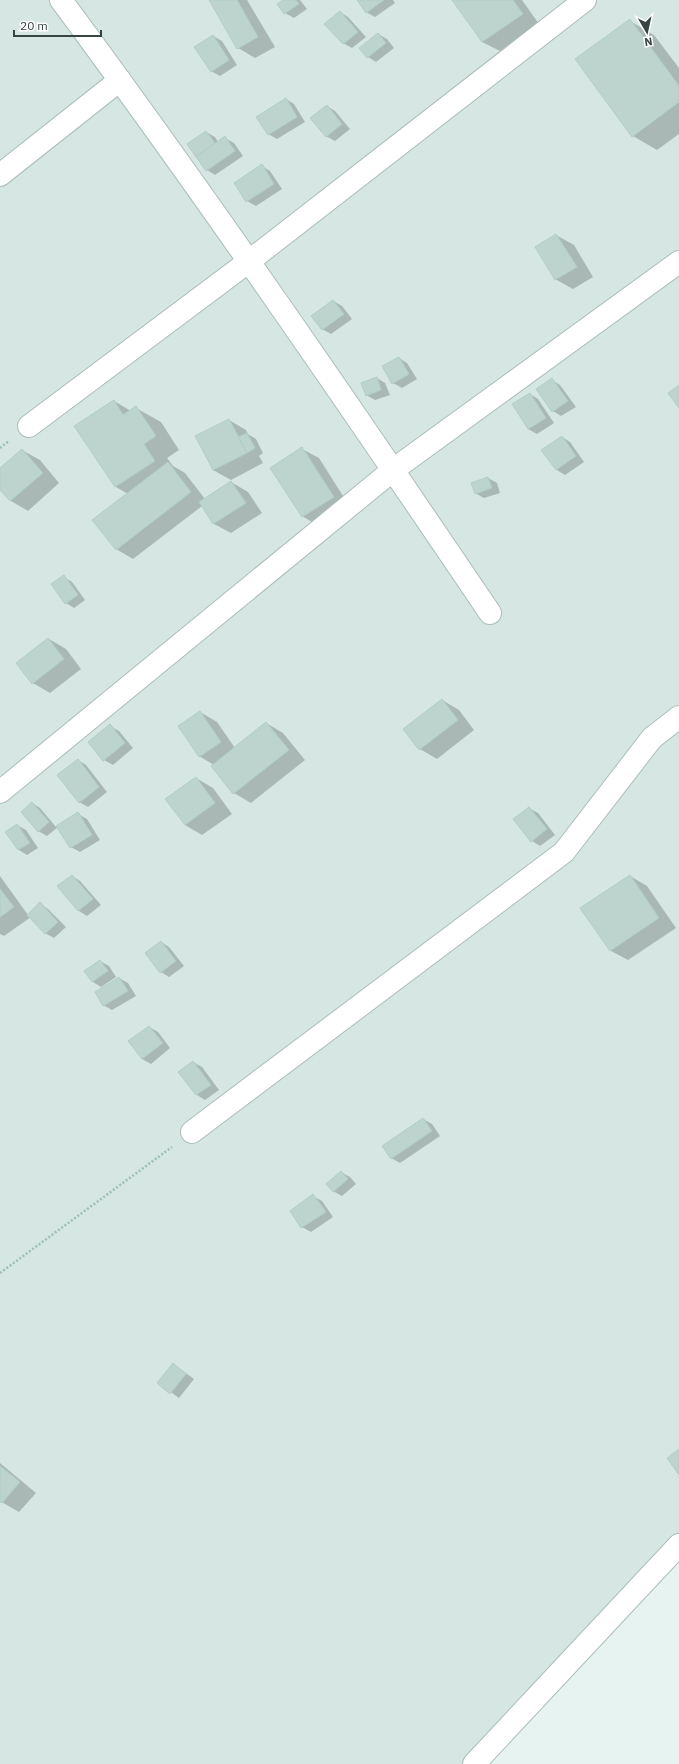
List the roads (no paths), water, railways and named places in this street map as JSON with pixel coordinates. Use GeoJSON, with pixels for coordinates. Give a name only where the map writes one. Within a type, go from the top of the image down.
{"type":"FeatureCollection","features":[{"type":"Feature","properties":{"kind":"street"},"geometry":{"type":"LineString","coordinates":[[61,0],[120,80],[248,262],[393,470],[490,613]]}},
{"type":"Feature","properties":{"kind":"street"},"geometry":{"type":"LineString","coordinates":[[29,426],[248,262],[585,0]]}},
{"type":"Feature","properties":{"kind":"street"},"geometry":{"type":"LineString","coordinates":[[0,175],[120,80]]}},
{"type":"Feature","properties":{"kind":"street"},"geometry":{"type":"LineString","coordinates":[[0,792],[393,470],[679,262]]}},
{"type":"Feature","properties":{"kind":"street"},"geometry":{"type":"LineString","coordinates":[[192,1132],[564,852],[652,738],[679,717]]}},
{"type":"Feature","properties":{"kind":"street"},"geometry":{"type":"LineString","coordinates":[[474,1764],[679,1545]]}}]}
